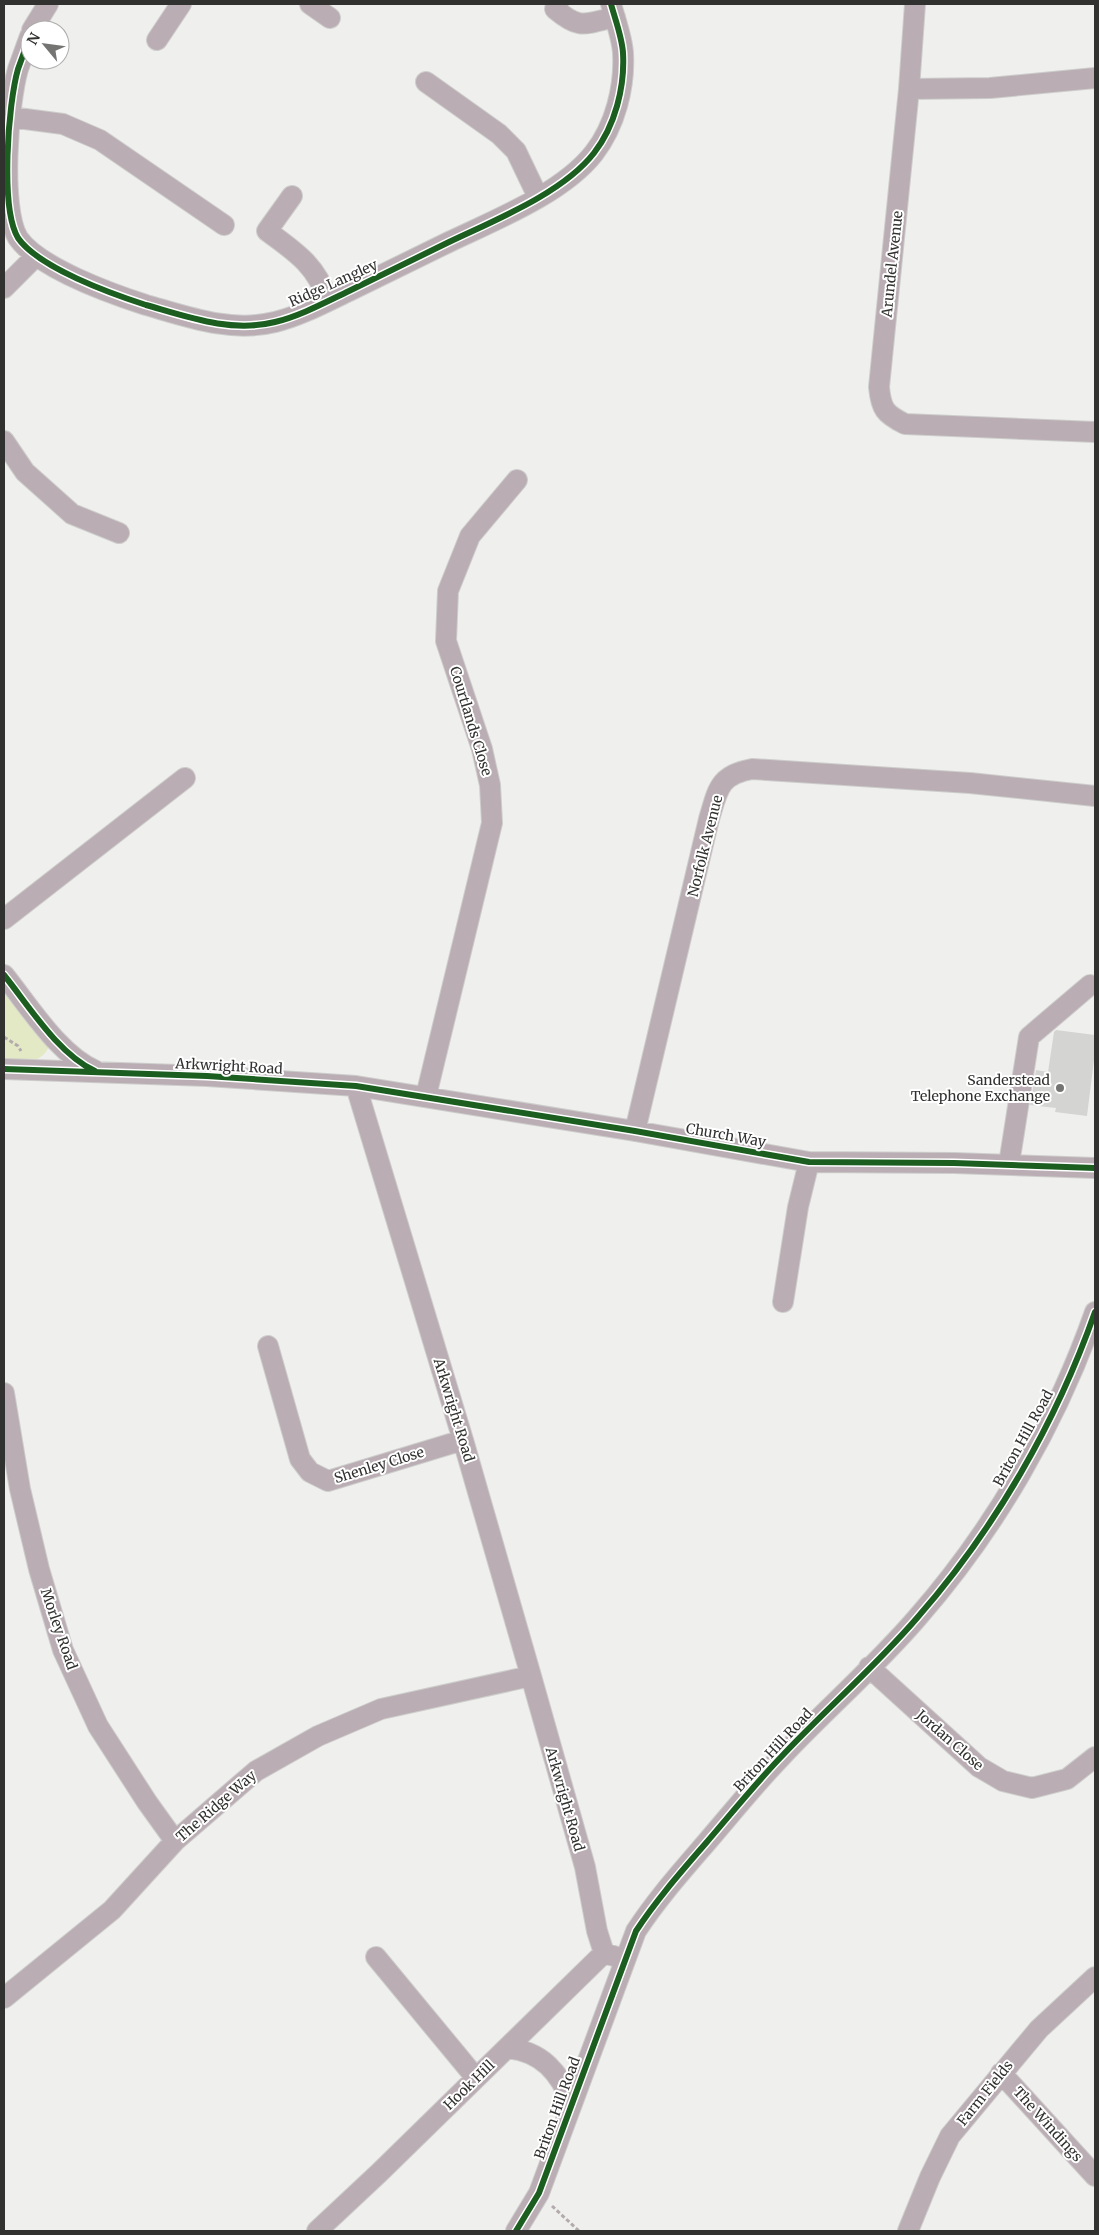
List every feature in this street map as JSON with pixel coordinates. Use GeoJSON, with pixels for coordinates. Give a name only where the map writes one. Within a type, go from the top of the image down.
{"type":"FeatureCollection","features":[{"type":"Feature","properties":{"kind":"street"},"geometry":{"type":"LineString","coordinates":[[38,20],[48,4]]}},
{"type":"Feature","properties":{"kind":"street"},"geometry":{"type":"LineString","coordinates":[[157,40],[181,4]]}},
{"type":"Feature","properties":{"kind":"street"},"geometry":{"type":"LineString","coordinates":[[310,4],[330,18]]}},
{"type":"Feature","properties":{"kind":"street"},"geometry":{"type":"LineString","coordinates":[[558,4],[555,9],[570,21],[582,25],[613,11]]}},
{"type":"Feature","properties":{"kind":"street","name":"Arundel Avenue"},"geometry":{"type":"LineString","coordinates":[[915,4],[909,89],[879,387],[881,403],[889,416],[905,424],[1095,432]]}},
{"type":"Feature","properties":{"kind":"street","name":"Ridge Langley"},"geometry":{"type":"LineString","coordinates":[[20,65],[5,136],[9,218],[17,238],[36,256],[67,273],[120,297],[197,320],[241,326],[275,322],[328,301],[500,218],[567,181],[595,153],[612,122],[620,92],[623,52],[613,11]]}},
{"type":"Feature","properties":{"kind":"street"},"geometry":{"type":"LineString","coordinates":[[909,89],[990,88],[1095,78]]}},
{"type":"Feature","properties":{"kind":"street"},"geometry":{"type":"LineString","coordinates":[[426,82],[499,134],[516,151],[538,197]]}},
{"type":"Feature","properties":{"kind":"street"},"geometry":{"type":"LineString","coordinates":[[10,116],[63,124],[100,140],[224,225]]}},
{"type":"Feature","properties":{"kind":"street"},"geometry":{"type":"LineString","coordinates":[[292,196],[267,232],[296,252],[313,269],[322,283],[328,301]]}},
{"type":"Feature","properties":{"kind":"street"},"geometry":{"type":"LineString","coordinates":[[4,288],[36,256]]}},
{"type":"Feature","properties":{"kind":"street"},"geometry":{"type":"LineString","coordinates":[[4,442],[25,472],[72,514],[119,532]]}},
{"type":"Feature","properties":{"kind":"street","name":"Courtlands Close"},"geometry":{"type":"LineString","coordinates":[[426,1096],[492,823],[490,785],[482,749],[446,640],[448,591],[470,536],[517,480]]}},
{"type":"Feature","properties":{"kind":"street","name":"Norfolk Avenue"},"geometry":{"type":"LineString","coordinates":[[635,1131],[712,811],[720,788],[726,778],[735,772],[752,768],[970,784],[1095,796]]}},
{"type":"Feature","properties":{"kind":"street"},"geometry":{"type":"LineString","coordinates":[[4,919],[185,778]]}},
{"type":"Feature","properties":{"kind":"street","name":"Arkwright Road"},"geometry":{"type":"LineString","coordinates":[[4,975],[50,1032],[74,1058],[84,1066],[100,1072]]}},
{"type":"Feature","properties":{"kind":"street"},"geometry":{"type":"LineString","coordinates":[[1009,1164],[1029,1037],[1090,985]]}},
{"type":"Feature","properties":{"kind":"street"},"geometry":{"type":"LineString","coordinates":[[32,1070],[45,1065],[51,1059],[55,1049],[54,1039],[50,1032]]}},
{"type":"Feature","properties":{"kind":"street","name":"Arkwright Road"},"geometry":{"type":"LineString","coordinates":[[4,1069],[207,1076],[356,1086],[463,1440],[531,1676],[585,1867],[596,1931],[604,1953]]}},
{"type":"Feature","properties":{"kind":"street","name":"Church Way"},"geometry":{"type":"LineString","coordinates":[[356,1086],[635,1131],[809,1162],[1009,1164],[1095,1168]]}},
{"type":"Feature","properties":{"kind":"street"},"geometry":{"type":"LineString","coordinates":[[783,1302],[798,1207],[809,1162]]}},
{"type":"Feature","properties":{"kind":"street","name":"Briton Hill Road"},"geometry":{"type":"LineString","coordinates":[[516,2231],[539,2193],[636,1931],[655,1902],[779,1759],[917,1618],[961,1563],[1003,1502],[1041,1438],[1066,1385],[1095,1312]]}},
{"type":"Feature","properties":{"kind":"street","name":"Shenley Close"},"geometry":{"type":"LineString","coordinates":[[268,1346],[300,1459],[310,1472],[328,1481],[463,1440]]}},
{"type":"Feature","properties":{"kind":"street","name":"Morley Road"},"geometry":{"type":"LineString","coordinates":[[4,1393],[20,1490],[39,1569],[63,1650],[98,1726],[146,1802],[174,1841]]}},
{"type":"Feature","properties":{"kind":"street","name":"Jordan Close"},"geometry":{"type":"LineString","coordinates":[[869,1667],[978,1767],[1004,1781],[1032,1788],[1041,1786],[1067,1779],[1095,1757]]}},
{"type":"Feature","properties":{"kind":"street","name":"The Ridge Way"},"geometry":{"type":"LineString","coordinates":[[4,1998],[112,1910],[174,1841],[256,1771],[318,1736],[381,1708],[531,1676]]}},
{"type":"Feature","properties":{"kind":"street"},"geometry":{"type":"LineString","coordinates":[[604,1953],[626,1959]]}},
{"type":"Feature","properties":{"kind":"street","name":"Hook Hill"},"geometry":{"type":"LineString","coordinates":[[317,2231],[604,1953]]}},
{"type":"Feature","properties":{"kind":"street"},"geometry":{"type":"LineString","coordinates":[[376,1958],[476,2078]]}},
{"type":"Feature","properties":{"kind":"street","name":"Farm Fields"},"geometry":{"type":"LineString","coordinates":[[908,2231],[950,2136],[1001,2072],[1039,2029],[1095,1977]]}},
{"type":"Feature","properties":{"kind":"street"},"geometry":{"type":"LineString","coordinates":[[507,2048],[523,2049],[540,2057],[565,2085],[572,2104]]}},
{"type":"Feature","properties":{"kind":"street","name":"The Windings"},"geometry":{"type":"LineString","coordinates":[[1001,2072],[1095,2176]]}},
{"type":"Feature","properties":{"kind":"path"},"geometry":{"type":"LineString","coordinates":[[539,2193],[579,2231]]}},
{"type":"Feature","properties":{"kind":"green space"},"geometry":{"type":"Polygon","coordinates":[[[4,986],[49,1046],[41,1057],[30,1061],[4,1063],[4,986]]]}},
{"type":"Feature","properties":{"kind":"building","name":"Sanderstead Telephone Exchange"},"geometry":{"type":"Polygon","coordinates":[[[1056,1030],[1095,1035],[1095,1052],[1087,1116],[1055,1112],[1056,1108],[1030,1105],[1036,1070],[1048,1072],[1054,1032],[1056,1030]]]}},
{"type":"Feature","properties":{"kind":"cycle path"},"geometry":{"type":"LineString","coordinates":[[20,64],[11,106],[7,181],[12,224],[18,238],[28,249],[42,260],[77,279],[146,305],[226,325],[259,325],[275,322],[313,308],[507,215],[547,193],[581,167],[594,153],[608,131],[620,92],[623,53],[620,34],[611,4]]}},
{"type":"Feature","properties":{"kind":"cycle path"},"geometry":{"type":"LineString","coordinates":[[4,975],[34,1015],[57,1041],[81,1063],[95,1071]]}},
{"type":"Feature","properties":{"kind":"cycle path"},"geometry":{"type":"LineString","coordinates":[[4,1069],[207,1076],[356,1086],[635,1131],[809,1162],[954,1163],[1095,1168]]}},
{"type":"Feature","properties":{"kind":"cycle path"},"geometry":{"type":"LineString","coordinates":[[516,2231],[539,2193],[636,1931],[652,1908],[752,1788],[901,1636],[945,1584],[972,1548],[1021,1473],[1042,1434],[1062,1394],[1095,1312]]}},
{"type":"Feature","properties":{"kind":"place","name":"Sanderstead Telephone Exchange"},"geometry":{"type":"Point","coordinates":[1060,1088]}}]}
